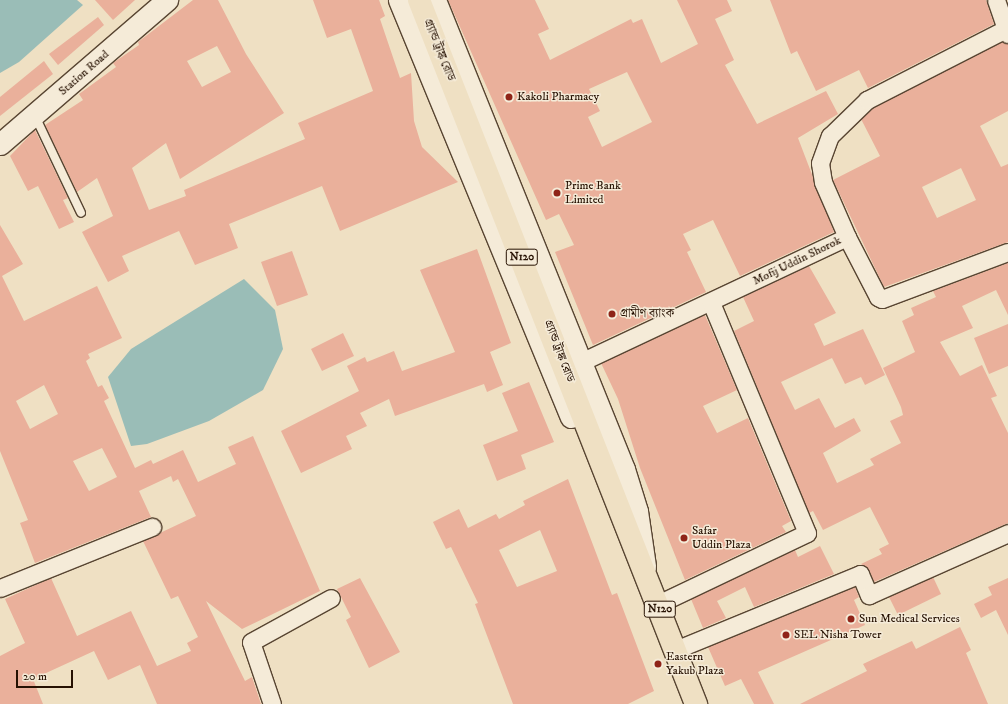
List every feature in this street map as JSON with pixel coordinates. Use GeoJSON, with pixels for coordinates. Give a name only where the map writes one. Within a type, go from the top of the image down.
{"type":"FeatureCollection","features":[{"type":"Feature","properties":{"kind":"highway","name":"গ্র্যান্ড ট্রাঙ্ক রোড"},"geometry":{"type":"LineString","coordinates":[[419,0],[646,572],[696,704]]}},
{"type":"Feature","properties":{"kind":"street","name":"Station Road"},"geometry":{"type":"LineString","coordinates":[[0,144],[35,116],[167,0]]}},
{"type":"Feature","properties":{"kind":"street"},"geometry":{"type":"LineString","coordinates":[[399,0],[613,524],[646,572]]}},
{"type":"Feature","properties":{"kind":"street"},"geometry":{"type":"LineString","coordinates":[[435,0],[582,362],[637,511],[646,572]]}},
{"type":"Feature","properties":{"kind":"street"},"geometry":{"type":"LineString","coordinates":[[847,237],[823,182],[820,163],[830,136],[867,100],[1007,31],[996,0]]}},
{"type":"Feature","properties":{"kind":"street","name":"Mofij Uddin Shorok"},"geometry":{"type":"LineString","coordinates":[[582,362],[847,237],[878,297],[882,299],[1008,252]]}},
{"type":"Feature","properties":{"kind":"street"},"geometry":{"type":"LineString","coordinates":[[658,604],[807,533],[711,302]]}},
{"type":"Feature","properties":{"kind":"street"},"geometry":{"type":"LineString","coordinates":[[0,588],[152,527]]}},
{"type":"Feature","properties":{"kind":"street"},"geometry":{"type":"LineString","coordinates":[[675,650],[860,574],[869,595],[1008,533]]}},
{"type":"Feature","properties":{"kind":"street"},"geometry":{"type":"LineString","coordinates":[[272,704],[251,642],[331,598]]}},
{"type":"Feature","properties":{"kind":"lane"},"geometry":{"type":"LineString","coordinates":[[35,116],[82,213]]}},
{"type":"Feature","properties":{"kind":"water"},"geometry":{"type":"Polygon","coordinates":[[[0,0],[77,0],[83,5],[19,62],[0,73],[0,0]]]}},
{"type":"Feature","properties":{"kind":"water"},"geometry":{"type":"Polygon","coordinates":[[[244,279],[275,310],[283,349],[263,390],[209,421],[147,444],[131,446],[108,377],[131,349],[244,279]]]}},
{"type":"Feature","properties":{"kind":"building"},"geometry":{"type":"Polygon","coordinates":[[[95,0],[135,0],[113,20],[95,0]]]}},
{"type":"Feature","properties":{"kind":"building"},"geometry":{"type":"Polygon","coordinates":[[[193,0],[218,0],[246,54],[284,113],[180,179],[166,143],[132,168],[149,210],[186,196],[184,190],[305,139],[298,123],[373,91],[351,29],[327,38],[313,0],[379,0],[385,16],[380,19],[400,78],[411,73],[414,121],[422,147],[458,182],[340,231],[322,186],[229,224],[238,248],[195,265],[179,231],[122,256],[129,271],[108,282],[82,232],[113,216],[97,178],[77,192],[45,125],[83,100],[79,94],[116,67],[113,63],[139,45],[138,42],[193,0]],[[217,46],[187,61],[202,87],[231,72],[217,46]]]}},
{"type":"Feature","properties":{"kind":"building"},"geometry":{"type":"Polygon","coordinates":[[[448,0],[535,0],[549,29],[538,34],[550,60],[631,19],[633,23],[642,19],[661,63],[698,44],[677,0],[727,0],[732,11],[715,19],[734,60],[725,65],[757,124],[826,91],[838,114],[798,138],[834,232],[740,276],[713,220],[683,234],[691,250],[687,252],[706,292],[593,345],[555,252],[574,245],[559,214],[546,220],[448,0]],[[627,72],[589,89],[600,111],[588,117],[602,147],[652,122],[627,72]]]}},
{"type":"Feature","properties":{"kind":"building"},"geometry":{"type":"Polygon","coordinates":[[[770,0],[986,0],[994,24],[868,88],[859,70],[816,91],[797,51],[791,54],[770,0]]]}},
{"type":"Feature","properties":{"kind":"building"},"geometry":{"type":"Polygon","coordinates":[[[98,17],[104,25],[58,65],[49,54],[98,17]]]}},
{"type":"Feature","properties":{"kind":"building"},"geometry":{"type":"Polygon","coordinates":[[[1002,42],[1008,44],[1008,111],[980,126],[1001,167],[1008,164],[1008,242],[884,287],[833,180],[880,156],[861,119],[873,108],[1002,42]],[[961,168],[922,187],[937,218],[976,200],[961,168]]]}},
{"type":"Feature","properties":{"kind":"building"},"geometry":{"type":"Polygon","coordinates":[[[44,61],[53,74],[0,116],[0,97],[44,61]]]}},
{"type":"Feature","properties":{"kind":"building"},"geometry":{"type":"Polygon","coordinates":[[[35,130],[68,198],[63,200],[74,222],[59,229],[38,186],[28,191],[10,156],[35,130]]]}},
{"type":"Feature","properties":{"kind":"building"},"geometry":{"type":"Polygon","coordinates":[[[0,225],[23,264],[2,276],[24,321],[97,286],[122,338],[88,354],[90,358],[86,361],[98,387],[102,385],[109,398],[104,401],[135,468],[151,460],[153,464],[183,450],[198,482],[236,464],[228,447],[253,436],[320,591],[242,629],[206,601],[245,681],[252,677],[261,704],[157,704],[140,665],[108,680],[94,651],[33,679],[43,704],[0,704],[0,656],[25,643],[5,599],[51,578],[77,636],[131,611],[157,666],[191,651],[187,643],[198,637],[178,596],[171,599],[143,541],[196,516],[178,479],[173,482],[171,476],[139,491],[151,517],[35,563],[20,523],[28,520],[0,451],[0,225]],[[44,385],[16,401],[30,429],[58,414],[44,385]],[[102,448],[73,461],[89,491],[117,477],[102,448]]]}},
{"type":"Feature","properties":{"kind":"building"},"geometry":{"type":"Polygon","coordinates":[[[477,249],[511,343],[490,352],[503,385],[487,392],[484,384],[395,416],[389,399],[360,413],[367,426],[346,436],[352,449],[301,473],[281,431],[359,391],[347,366],[365,357],[367,362],[394,351],[402,371],[455,352],[420,270],[477,249]]]}},
{"type":"Feature","properties":{"kind":"building"},"geometry":{"type":"Polygon","coordinates":[[[292,251],[308,295],[277,306],[261,262],[292,251]]]}},
{"type":"Feature","properties":{"kind":"building"},"geometry":{"type":"Polygon","coordinates":[[[1008,263],[1008,315],[996,290],[962,306],[973,328],[940,342],[960,376],[982,365],[997,396],[991,398],[1008,433],[1008,523],[874,582],[869,570],[861,564],[882,554],[879,549],[889,544],[870,507],[823,530],[813,511],[809,513],[734,331],[754,321],[743,297],[809,266],[836,313],[814,324],[824,346],[863,329],[885,375],[865,385],[861,377],[845,384],[832,358],[781,382],[795,410],[819,398],[835,428],[854,418],[861,431],[823,453],[837,483],[874,465],[870,459],[901,443],[890,421],[903,415],[901,407],[883,368],[915,352],[902,321],[914,315],[911,308],[936,297],[933,291],[1008,263]]]}},
{"type":"Feature","properties":{"kind":"building"},"geometry":{"type":"Polygon","coordinates":[[[705,315],[737,390],[703,406],[717,433],[748,418],[791,521],[782,526],[786,532],[685,580],[640,468],[618,399],[601,363],[705,315]]]}},
{"type":"Feature","properties":{"kind":"building"},"geometry":{"type":"Polygon","coordinates":[[[1008,324],[1008,366],[989,374],[974,338],[1008,324]]]}},
{"type":"Feature","properties":{"kind":"building"},"geometry":{"type":"Polygon","coordinates":[[[343,333],[354,356],[322,371],[311,349],[343,333]]]}},
{"type":"Feature","properties":{"kind":"building"},"geometry":{"type":"Polygon","coordinates":[[[529,382],[554,442],[521,455],[526,469],[497,481],[483,445],[518,431],[502,393],[529,382]]]}},
{"type":"Feature","properties":{"kind":"building"},"geometry":{"type":"Polygon","coordinates":[[[568,479],[612,595],[617,593],[654,691],[628,704],[513,704],[475,604],[478,603],[451,547],[446,549],[433,522],[459,509],[468,528],[496,514],[499,519],[525,505],[523,501],[568,479]],[[540,530],[499,550],[517,587],[557,571],[540,530]]]}},
{"type":"Feature","properties":{"kind":"building"},"geometry":{"type":"Polygon","coordinates":[[[820,546],[834,574],[754,607],[745,587],[717,601],[726,618],[703,628],[691,599],[795,550],[798,557],[820,546]]]}},
{"type":"Feature","properties":{"kind":"building"},"geometry":{"type":"Polygon","coordinates":[[[933,577],[941,594],[898,615],[889,597],[933,577]]]}},
{"type":"Feature","properties":{"kind":"building"},"geometry":{"type":"Polygon","coordinates":[[[360,578],[400,652],[369,668],[346,620],[351,617],[337,589],[360,578]]]}},
{"type":"Feature","properties":{"kind":"building"},"geometry":{"type":"Polygon","coordinates":[[[1008,578],[1008,635],[996,610],[981,618],[974,604],[992,595],[988,587],[1008,578]]]}},
{"type":"Feature","properties":{"kind":"building","name":"SEL Nisha Tower"},"geometry":{"type":"Polygon","coordinates":[[[855,587],[859,597],[854,600],[865,625],[758,672],[774,704],[754,704],[741,679],[725,686],[708,647],[855,587]]]}},
{"type":"Feature","properties":{"kind":"building"},"geometry":{"type":"Polygon","coordinates":[[[960,627],[971,650],[966,653],[988,704],[800,704],[867,671],[863,664],[912,641],[916,649],[960,627]]]}},
{"type":"Feature","properties":{"kind":"place","name":"Kakoli Pharmacy"},"geometry":{"type":"Point","coordinates":[509,97]}},
{"type":"Feature","properties":{"kind":"place","name":"Prime Bank Limited"},"geometry":{"type":"Point","coordinates":[557,193]}},
{"type":"Feature","properties":{"kind":"place","name":"গ্রামীণ ব্যাংক"},"geometry":{"type":"Point","coordinates":[612,314]}},
{"type":"Feature","properties":{"kind":"place","name":"Safar Uddin Plaza"},"geometry":{"type":"Point","coordinates":[684,538]}},
{"type":"Feature","properties":{"kind":"place","name":"Sun Medical Services"},"geometry":{"type":"Point","coordinates":[851,619]}},
{"type":"Feature","properties":{"kind":"place","name":"SEL Nisha Tower"},"geometry":{"type":"Point","coordinates":[786,635]}},
{"type":"Feature","properties":{"kind":"place","name":"Eastern Yakub Plaza"},"geometry":{"type":"Point","coordinates":[658,664]}}]}
